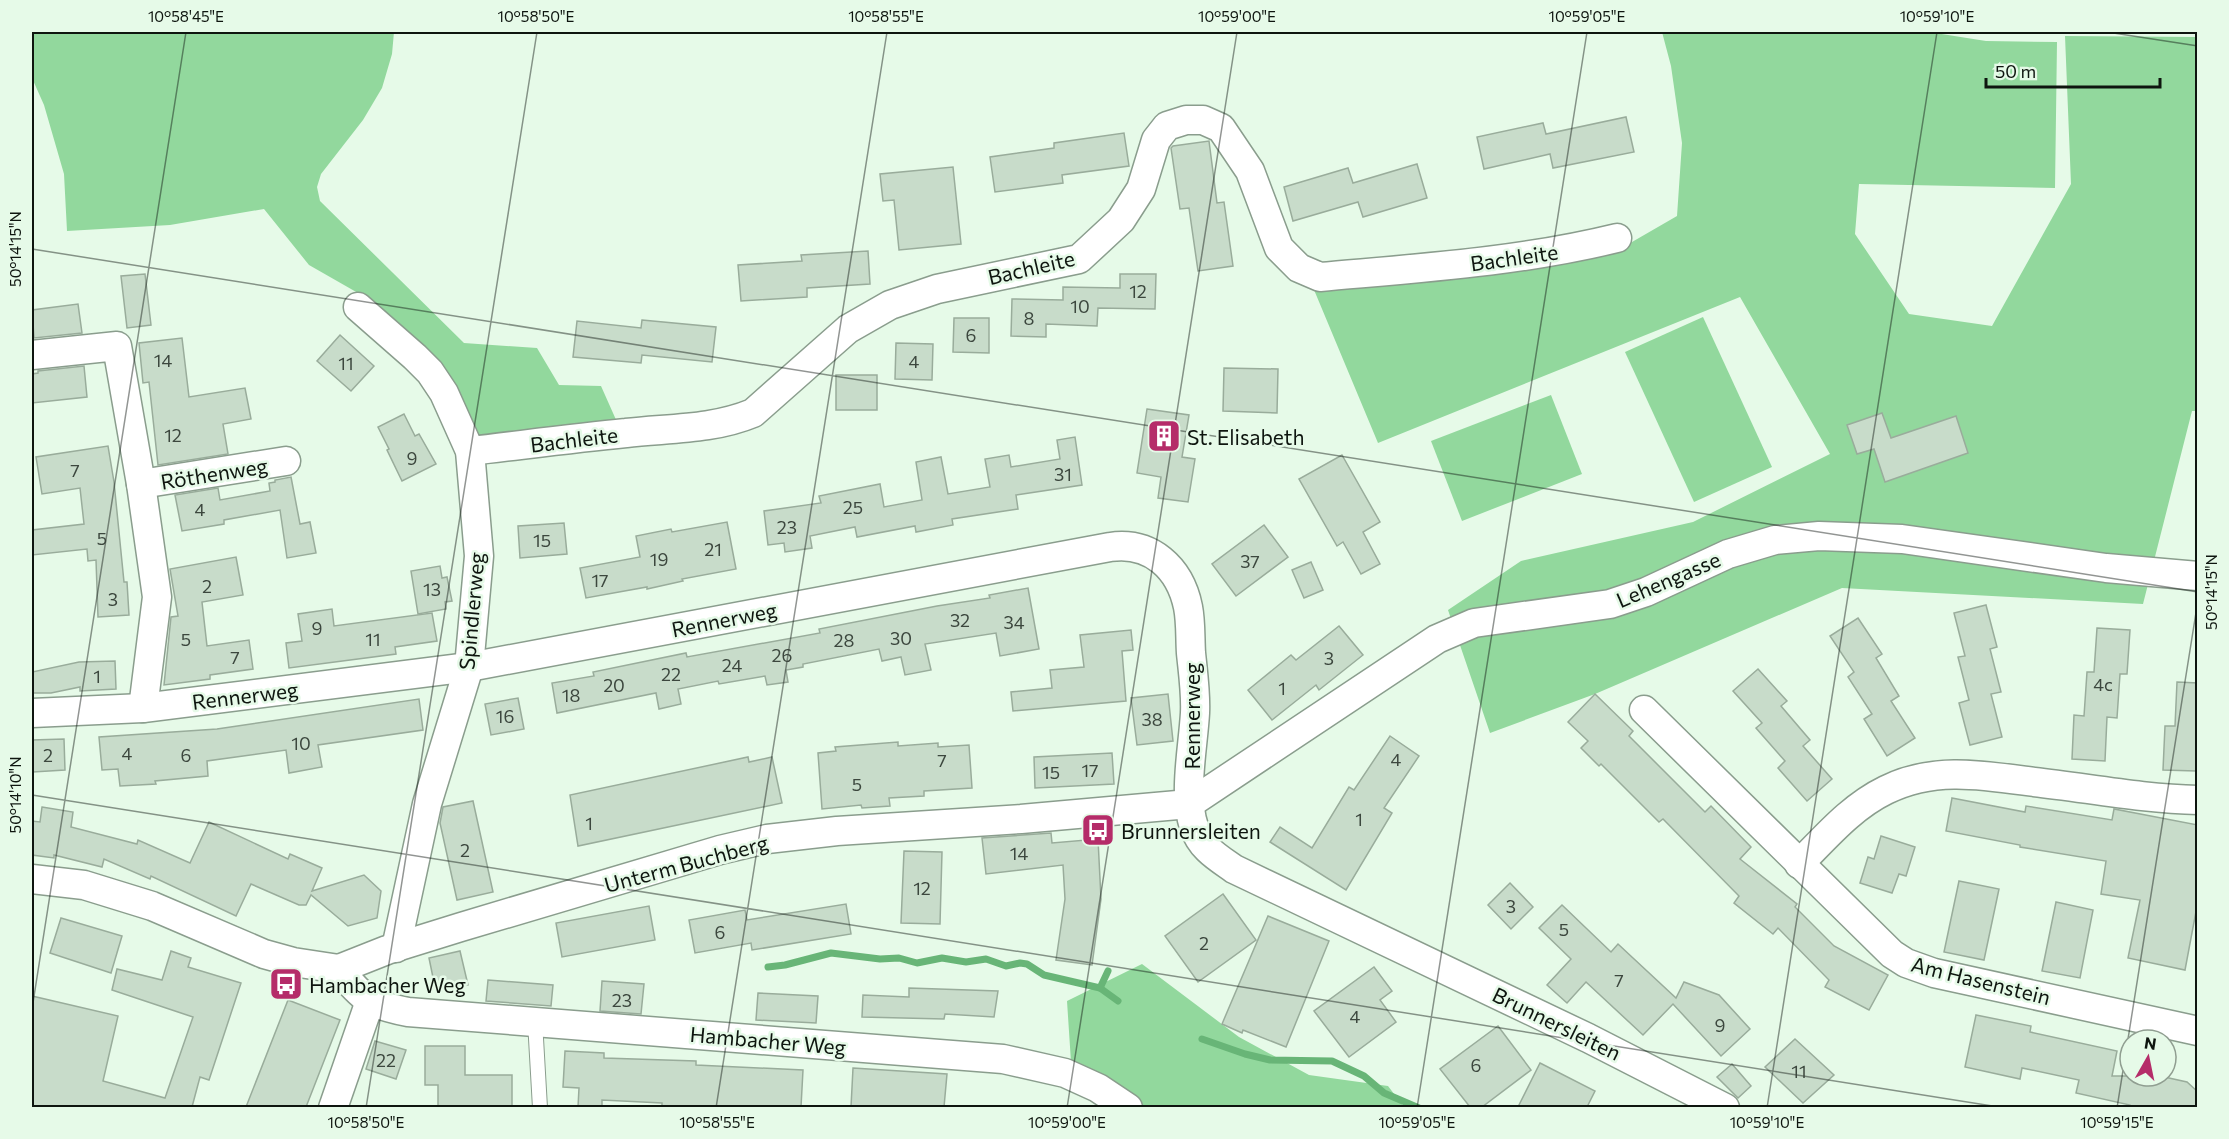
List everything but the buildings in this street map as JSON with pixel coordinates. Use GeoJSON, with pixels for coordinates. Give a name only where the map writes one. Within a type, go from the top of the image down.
{"type":"FeatureCollection","features":[{"type":"Feature","properties":{"kind":"street","name":"Bachleite"},"geometry":{"type":"LineString","coordinates":[[470,451],[627,432],[715,425],[753,413],[848,329],[890,305],[937,288],[1079,259],[1121,220],[1141,189],[1156,140],[1167,126],[1186,120],[1203,120],[1221,128],[1250,171],[1279,248],[1299,268],[1320,277],[1474,264],[1566,250],[1617,238]]}},
{"type":"Feature","properties":{"kind":"street","name":"Spindlerweg"},"geometry":{"type":"LineString","coordinates":[[358,307],[430,372],[444,393],[470,451],[479,556],[469,667],[427,804],[396,948]]}},
{"type":"Feature","properties":{"kind":"street","name":"Röthenweg"},"geometry":{"type":"LineString","coordinates":[[32,356],[117,346],[141,484],[157,597],[143,708]]}},
{"type":"Feature","properties":{"kind":"street","name":"Röthenweg"},"geometry":{"type":"LineString","coordinates":[[141,484],[286,461]]}},
{"type":"Feature","properties":{"kind":"street","name":"Lehengasse"},"geometry":{"type":"LineString","coordinates":[[1189,804],[1437,639],[1474,623],[1610,604],[1646,591],[1728,554],[1775,540],[1820,536],[1902,539],[2106,568],[2198,576]]}},
{"type":"Feature","properties":{"kind":"street","name":"Rennerweg"},"geometry":{"type":"LineString","coordinates":[[32,713],[143,708],[469,667],[1125,545],[1138,547],[1162,560],[1182,587],[1188,607],[1195,710],[1189,804]]}},
{"type":"Feature","properties":{"kind":"street","name":"Am Hasenstein"},"geometry":{"type":"LineString","coordinates":[[1644,710],[1892,954],[1906,963],[1934,973],[2198,1031]]}},
{"type":"Feature","properties":{"kind":"street"},"geometry":{"type":"LineString","coordinates":[[1800,864],[1846,817],[1862,805],[1887,790],[1923,777],[1967,773],[2198,800]]}},
{"type":"Feature","properties":{"kind":"street","name":"Unterm Buchberg"},"geometry":{"type":"LineString","coordinates":[[339,969],[396,948],[720,850],[767,839],[837,831],[1021,819],[1189,804]]}},
{"type":"Feature","properties":{"kind":"street","name":"Brunnersleiten"},"geometry":{"type":"LineString","coordinates":[[1189,804],[1194,827],[1208,852],[1234,869],[1608,1048],[1725,1107]]}},
{"type":"Feature","properties":{"kind":"street"},"geometry":{"type":"LineString","coordinates":[[32,879],[84,885],[152,906],[264,954],[293,962],[339,969]]}},
{"type":"Feature","properties":{"kind":"street","name":"Hambacher Weg"},"geometry":{"type":"LineString","coordinates":[[339,969],[353,987],[370,1002],[381,1007],[1003,1059],[1065,1073],[1098,1088],[1128,1107]]}},
{"type":"Feature","properties":{"kind":"street"},"geometry":{"type":"LineString","coordinates":[[333,1107],[370,1002]]}},
{"type":"Feature","properties":{"kind":"lane"},"geometry":{"type":"LineString","coordinates":[[535,1021],[540,1107]]}},
{"type":"Feature","properties":{"kind":"green space"},"geometry":{"type":"Polygon","coordinates":[[[32,32],[394,32],[392,54],[382,88],[363,120],[321,174],[317,187],[320,201],[464,343],[537,348],[559,385],[601,386],[617,422],[482,443],[365,297],[309,265],[264,209],[170,225],[67,231],[64,174],[44,105],[32,78],[32,32]]]}},
{"type":"Feature","properties":{"kind":"green space"},"geometry":{"type":"Polygon","coordinates":[[[1662,32],[1929,32],[1986,41],[2057,42],[2055,188],[1859,184],[1855,234],[1909,314],[1992,326],[2071,184],[2065,36],[2197,37],[2197,411],[2192,411],[2143,604],[1842,588],[1595,694],[1490,733],[1448,610],[1521,561],[1693,522],[1830,454],[1740,297],[1378,443],[1312,285],[1502,266],[1632,242],[1677,216],[1682,143],[1671,66],[1662,32]]]}},
{"type":"Feature","properties":{"kind":"green space"},"geometry":{"type":"Polygon","coordinates":[[[1703,317],[1772,467],[1694,502],[1625,352],[1703,317]]]}},
{"type":"Feature","properties":{"kind":"green space"},"geometry":{"type":"Polygon","coordinates":[[[1551,395],[1582,474],[1462,521],[1431,441],[1551,395]]]}},
{"type":"Feature","properties":{"kind":"green space"},"geometry":{"type":"Polygon","coordinates":[[[1142,964],[1239,1037],[1309,1075],[1388,1086],[1404,1107],[1137,1107],[1071,1062],[1067,1001],[1142,964]]]}},
{"type":"Feature","properties":{"kind":"waterway"},"geometry":{"type":"LineString","coordinates":[[768,967],[831,953],[880,959],[899,958],[917,963],[942,958],[966,962],[986,959],[1006,966],[1027,964],[1044,975],[1100,988],[1118,1001]]}},
{"type":"Feature","properties":{"kind":"waterway"},"geometry":{"type":"LineString","coordinates":[[1100,988],[1108,971]]}},
{"type":"Feature","properties":{"kind":"waterway"},"geometry":{"type":"LineString","coordinates":[[1202,1039],[1270,1060],[1332,1061],[1364,1076],[1384,1093],[1419,1108]]}},
{"type":"Feature","properties":{"kind":"place","name":"St. Elisabeth"},"geometry":{"type":"Point","coordinates":[1164,436]}},
{"type":"Feature","properties":{"kind":"place","name":"Brunnersleiten"},"geometry":{"type":"Point","coordinates":[1098,830]}},
{"type":"Feature","properties":{"kind":"place","name":"Hambacher Weg"},"geometry":{"type":"Point","coordinates":[286,984]}}]}
